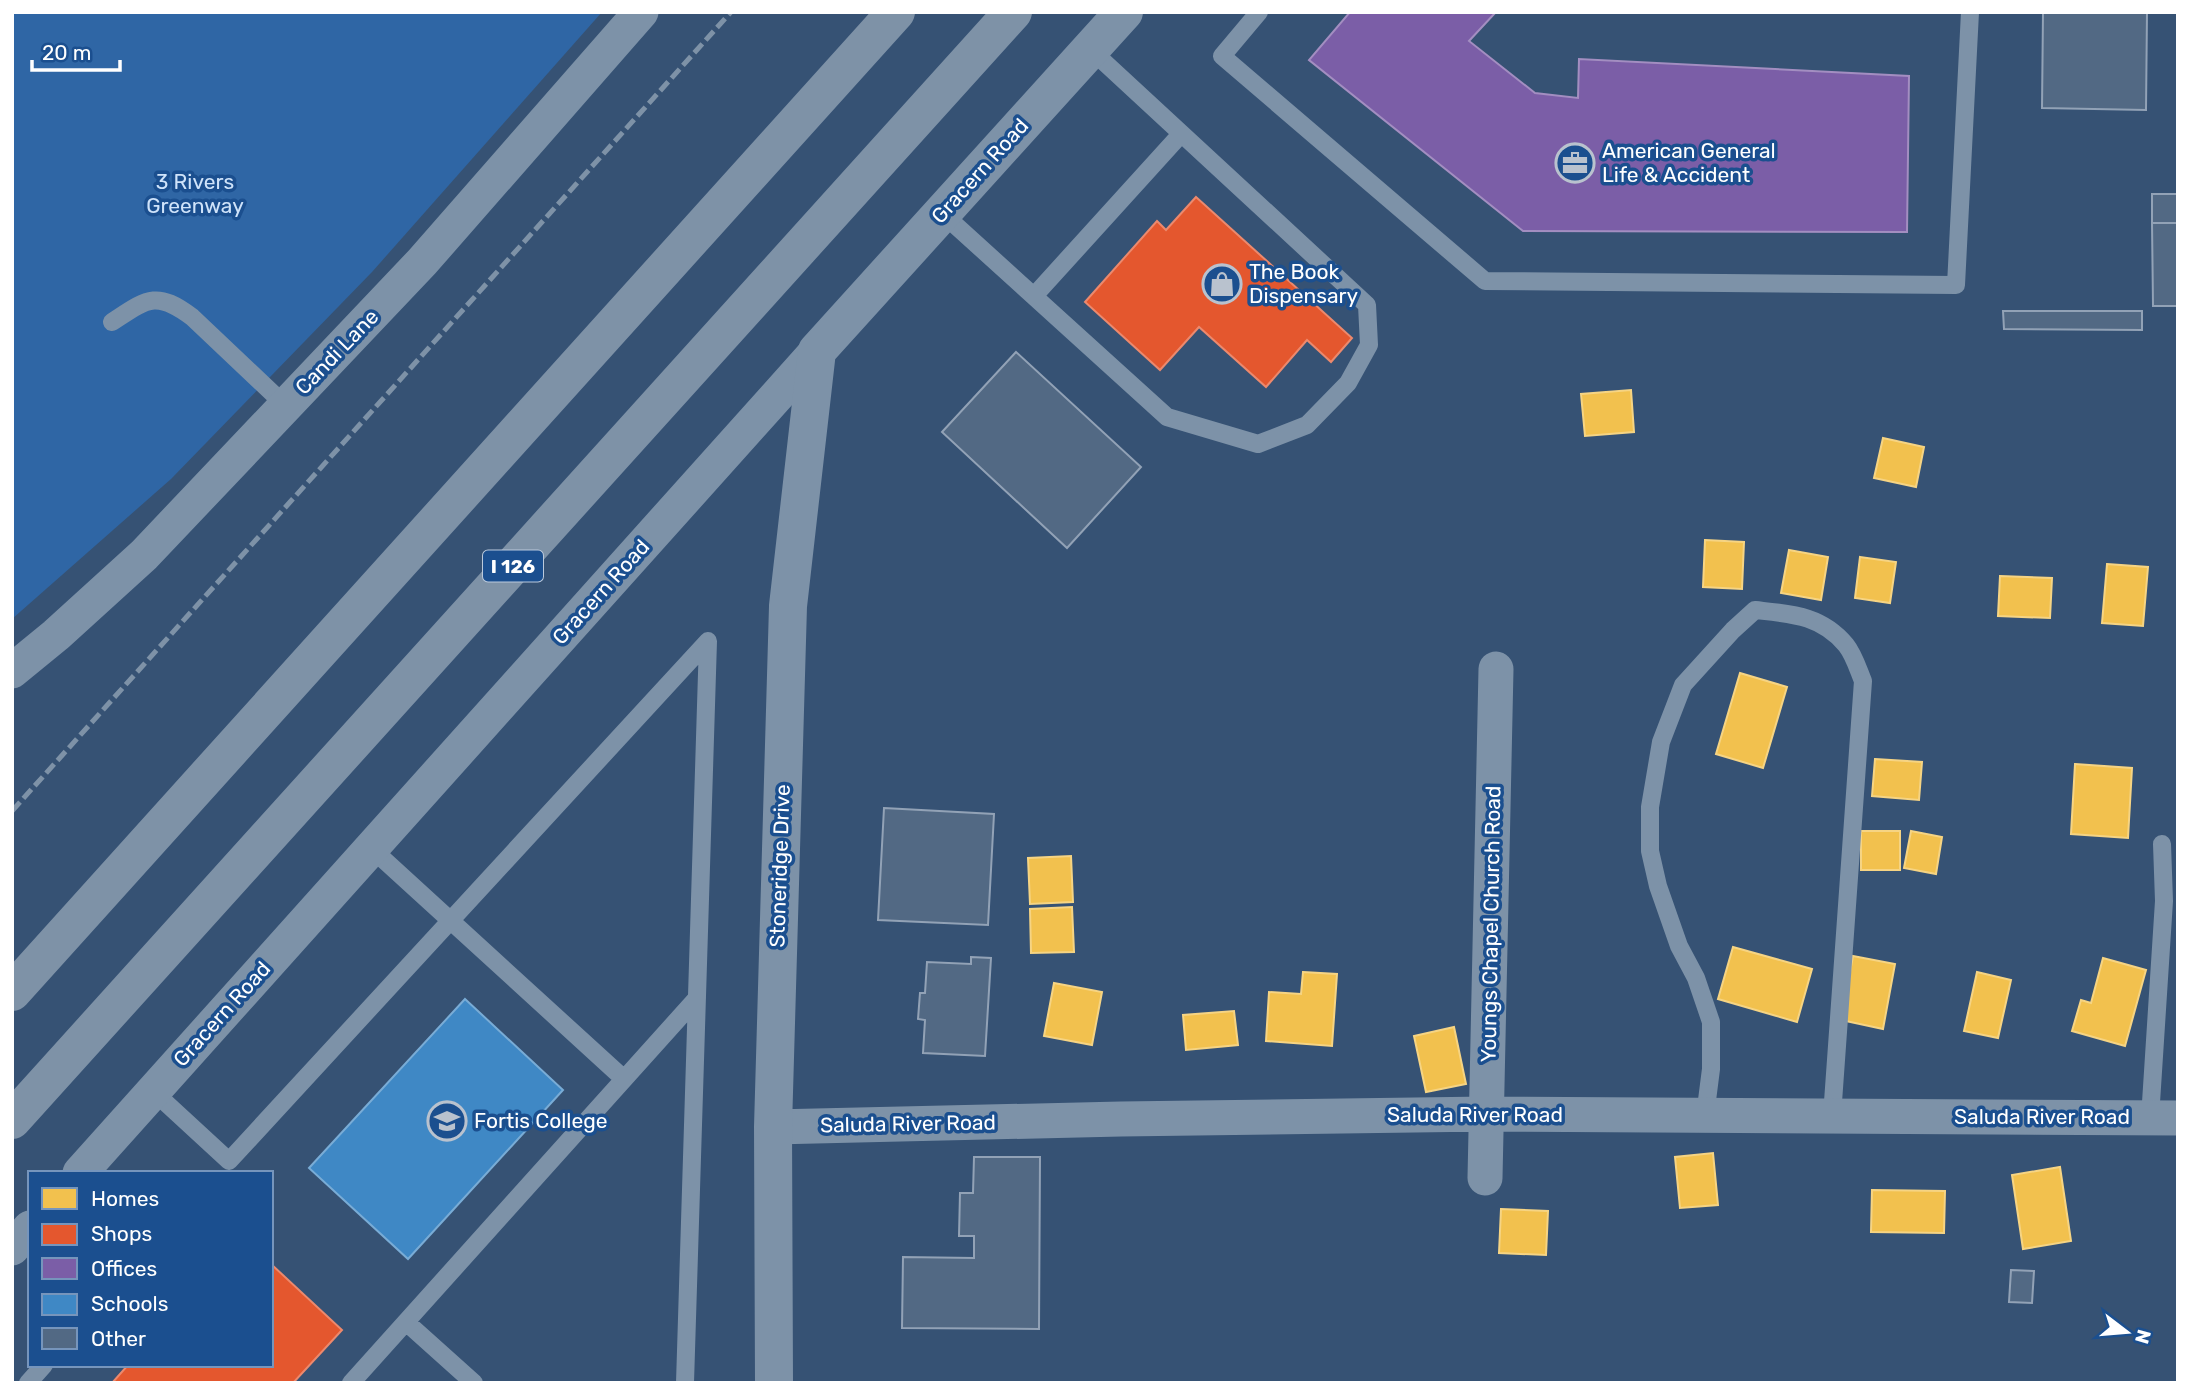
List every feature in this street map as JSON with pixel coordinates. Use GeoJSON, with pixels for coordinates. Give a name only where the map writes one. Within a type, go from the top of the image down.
{"type":"FeatureCollection","features":[{"type":"Feature","properties":{"kind":"highway"},"geometry":{"type":"LineString","coordinates":[[12,992],[896,12]]}},
{"type":"Feature","properties":{"kind":"highway","name":"I 126"},"geometry":{"type":"LineString","coordinates":[[12,1120],[1013,12]]}},
{"type":"Feature","properties":{"kind":"street","name":"Candi Lane"},"geometry":{"type":"LineString","coordinates":[[12,671],[144,555],[422,262],[641,12]]}},
{"type":"Feature","properties":{"kind":"street","name":"Gracern Road"},"geometry":{"type":"LineString","coordinates":[[82,1171],[1124,12]]}},
{"type":"Feature","properties":{"kind":"street","name":"Stoneridge Drive"},"geometry":{"type":"LineString","coordinates":[[774,1383],[773,1127],[788,606],[817,351]]}},
{"type":"Feature","properties":{"kind":"street","name":"Youngs Chapel Church Road"},"geometry":{"type":"LineString","coordinates":[[1485,1178],[1496,669]]}},
{"type":"Feature","properties":{"kind":"street","name":"Saluda River Road"},"geometry":{"type":"LineString","coordinates":[[773,1127],[1487,1114],[2164,1118]]}},
{"type":"Feature","properties":{"kind":"street"},"geometry":{"type":"LineString","coordinates":[[12,1248],[28,1230]]}},
{"type":"Feature","properties":{"kind":"lane"},"geometry":{"type":"LineString","coordinates":[[1259,12],[1222,56],[1485,281],[1956,285],[1970,12]]}},
{"type":"Feature","properties":{"kind":"lane"},"geometry":{"type":"LineString","coordinates":[[942,213],[1167,417],[1258,444],[1307,425],[1348,383],[1369,345],[1367,305],[1090,49]]}},
{"type":"Feature","properties":{"kind":"lane"},"geometry":{"type":"LineString","coordinates":[[1034,296],[1181,134]]}},
{"type":"Feature","properties":{"kind":"lane"},"geometry":{"type":"LineString","coordinates":[[112,322],[148,301],[158,300],[175,305],[192,317],[286,406]]}},
{"type":"Feature","properties":{"kind":"lane"},"geometry":{"type":"LineString","coordinates":[[1705,1116],[1711,1022],[1696,978],[1679,946],[1658,886],[1650,851],[1650,807],[1661,742],[1682,685],[1732,630],[1755,610],[1803,615],[1831,630],[1848,647],[1863,681],[1832,1116]]}},
{"type":"Feature","properties":{"kind":"lane"},"geometry":{"type":"LineString","coordinates":[[153,1091],[223,1167],[708,641],[685,1383]]}},
{"type":"Feature","properties":{"kind":"lane"},"geometry":{"type":"LineString","coordinates":[[2162,844],[2164,1118]]}},
{"type":"Feature","properties":{"kind":"lane"},"geometry":{"type":"LineString","coordinates":[[371,848],[624,1079]]}},
{"type":"Feature","properties":{"kind":"lane"},"geometry":{"type":"LineString","coordinates":[[351,1383],[697,998]]}},
{"type":"Feature","properties":{"kind":"lane"},"geometry":{"type":"LineString","coordinates":[[406,1322],[474,1383]]}},
{"type":"Feature","properties":{"kind":"lane"},"geometry":{"type":"LineString","coordinates":[[28,1383],[42,1367]]}},
{"type":"Feature","properties":{"kind":"green space","name":"3 Rivers Greenway"},"geometry":{"type":"Polygon","coordinates":[[[12,12],[602,12],[372,272],[171,479],[12,619],[12,12]]]}},
{"type":"Feature","properties":{"kind":"building: Homes"},"geometry":{"type":"Polygon","coordinates":[[[1631,390],[1634,432],[1585,436],[1581,394],[1631,390]]]}},
{"type":"Feature","properties":{"kind":"building: Homes"},"geometry":{"type":"Polygon","coordinates":[[[1883,438],[1924,447],[1916,487],[1874,478],[1883,438]]]}},
{"type":"Feature","properties":{"kind":"building: Homes"},"geometry":{"type":"Polygon","coordinates":[[[1705,540],[1744,542],[1742,589],[1703,587],[1705,540]]]}},
{"type":"Feature","properties":{"kind":"building: Homes"},"geometry":{"type":"Polygon","coordinates":[[[1789,550],[1828,557],[1821,600],[1781,593],[1789,550]]]}},
{"type":"Feature","properties":{"kind":"building: Homes"},"geometry":{"type":"Polygon","coordinates":[[[1860,557],[1896,562],[1890,603],[1855,598],[1860,557]]]}},
{"type":"Feature","properties":{"kind":"building: Homes"},"geometry":{"type":"Polygon","coordinates":[[[2107,564],[2148,567],[2143,626],[2102,623],[2107,564]]]}},
{"type":"Feature","properties":{"kind":"building: Homes"},"geometry":{"type":"Polygon","coordinates":[[[2000,576],[2052,578],[2050,618],[1998,616],[2000,576]]]}},
{"type":"Feature","properties":{"kind":"building: Homes"},"geometry":{"type":"Polygon","coordinates":[[[1740,673],[1787,687],[1763,768],[1716,754],[1740,673]]]}},
{"type":"Feature","properties":{"kind":"building: Homes"},"geometry":{"type":"Polygon","coordinates":[[[1875,759],[1922,762],[1919,800],[1872,796],[1875,759]]]}},
{"type":"Feature","properties":{"kind":"building: Homes"},"geometry":{"type":"Polygon","coordinates":[[[2075,764],[2132,768],[2128,838],[2071,834],[2075,764]]]}},
{"type":"Feature","properties":{"kind":"building: Homes"},"geometry":{"type":"Polygon","coordinates":[[[1861,831],[1900,831],[1900,870],[1861,870],[1861,831]]]}},
{"type":"Feature","properties":{"kind":"building: Homes"},"geometry":{"type":"Polygon","coordinates":[[[1911,831],[1942,837],[1936,874],[1904,868],[1911,831]]]}},
{"type":"Feature","properties":{"kind":"building: Homes"},"geometry":{"type":"Polygon","coordinates":[[[1071,856],[1073,902],[1030,904],[1028,858],[1071,856]]]}},
{"type":"Feature","properties":{"kind":"building: Homes"},"geometry":{"type":"Polygon","coordinates":[[[1072,907],[1074,952],[1031,953],[1030,909],[1072,907]]]}},
{"type":"Feature","properties":{"kind":"building: Homes"},"geometry":{"type":"Polygon","coordinates":[[[1733,947],[1812,969],[1797,1022],[1718,999],[1733,947]]]}},
{"type":"Feature","properties":{"kind":"building: Homes"},"geometry":{"type":"Polygon","coordinates":[[[1853,956],[1895,964],[1883,1029],[1841,1020],[1853,956]]]}},
{"type":"Feature","properties":{"kind":"building: Homes"},"geometry":{"type":"Polygon","coordinates":[[[2103,958],[2146,970],[2125,1046],[2072,1031],[2081,1000],[2091,1003],[2103,958]]]}},
{"type":"Feature","properties":{"kind":"building: Homes"},"geometry":{"type":"Polygon","coordinates":[[[1303,972],[1337,974],[1332,1046],[1266,1041],[1269,992],[1301,994],[1303,972]]]}},
{"type":"Feature","properties":{"kind":"building: Homes"},"geometry":{"type":"Polygon","coordinates":[[[1977,972],[2011,980],[1998,1038],[1964,1031],[1977,972]]]}},
{"type":"Feature","properties":{"kind":"building: Homes"},"geometry":{"type":"Polygon","coordinates":[[[1054,983],[1102,992],[1092,1045],[1044,1036],[1054,983]]]}},
{"type":"Feature","properties":{"kind":"building: Homes"},"geometry":{"type":"Polygon","coordinates":[[[1234,1011],[1238,1045],[1186,1050],[1183,1015],[1234,1011]]]}},
{"type":"Feature","properties":{"kind":"building: Homes"},"geometry":{"type":"Polygon","coordinates":[[[1454,1027],[1466,1084],[1426,1092],[1414,1036],[1454,1027]]]}},
{"type":"Feature","properties":{"kind":"building: Homes"},"geometry":{"type":"Polygon","coordinates":[[[1713,1153],[1718,1205],[1680,1208],[1675,1157],[1713,1153]]]}},
{"type":"Feature","properties":{"kind":"building: Homes"},"geometry":{"type":"Polygon","coordinates":[[[2060,1167],[2071,1241],[2023,1249],[2012,1175],[2060,1167]]]}},
{"type":"Feature","properties":{"kind":"building: Homes"},"geometry":{"type":"Polygon","coordinates":[[[1872,1190],[1945,1191],[1944,1233],[1871,1232],[1872,1190]]]}},
{"type":"Feature","properties":{"kind":"building: Homes"},"geometry":{"type":"Polygon","coordinates":[[[1501,1209],[1548,1211],[1546,1255],[1499,1253],[1501,1209]]]}},
{"type":"Feature","properties":{"kind":"building: Shops"},"geometry":{"type":"Polygon","coordinates":[[[1196,197],[1352,338],[1331,362],[1307,340],[1266,387],[1199,327],[1160,370],[1085,302],[1157,221],[1166,230],[1196,197]]]}},
{"type":"Feature","properties":{"kind":"building: Shops"},"geometry":{"type":"Polygon","coordinates":[[[273,1266],[342,1330],[293,1383],[112,1383],[126,1367],[273,1367],[273,1266]]]}},
{"type":"Feature","properties":{"kind":"building: Offices"},"geometry":{"type":"Polygon","coordinates":[[[1350,12],[1496,12],[1469,41],[1535,93],[1578,98],[1579,59],[1909,76],[1907,232],[1523,231],[1309,60],[1350,12]]]}},
{"type":"Feature","properties":{"kind":"building: Schools"},"geometry":{"type":"Polygon","coordinates":[[[465,999],[563,1090],[408,1259],[309,1168],[465,999]]]}},
{"type":"Feature","properties":{"kind":"building: Other"},"geometry":{"type":"Polygon","coordinates":[[[2043,12],[2147,12],[2146,110],[2042,108],[2043,12]]]}},
{"type":"Feature","properties":{"kind":"building: Other"},"geometry":{"type":"Polygon","coordinates":[[[2152,194],[2178,194],[2178,223],[2152,223],[2152,194]]]}},
{"type":"Feature","properties":{"kind":"building: Other"},"geometry":{"type":"Polygon","coordinates":[[[2152,223],[2178,223],[2178,306],[2153,306],[2152,223]]]}},
{"type":"Feature","properties":{"kind":"building: Other"},"geometry":{"type":"Polygon","coordinates":[[[2003,311],[2142,311],[2142,330],[2004,329],[2003,311]]]}},
{"type":"Feature","properties":{"kind":"building: Other"},"geometry":{"type":"Polygon","coordinates":[[[1016,352],[1141,467],[1067,548],[942,432],[1016,352]]]}},
{"type":"Feature","properties":{"kind":"building: Other"},"geometry":{"type":"Polygon","coordinates":[[[884,808],[994,814],[988,925],[878,920],[884,808]]]}},
{"type":"Feature","properties":{"kind":"building: Other"},"geometry":{"type":"Polygon","coordinates":[[[971,957],[991,958],[985,1056],[923,1053],[925,1020],[918,1019],[920,993],[925,993],[927,962],[971,964],[971,957]]]}},
{"type":"Feature","properties":{"kind":"building: Other"},"geometry":{"type":"Polygon","coordinates":[[[974,1157],[1040,1157],[1039,1329],[902,1328],[903,1257],[974,1258],[974,1236],[959,1236],[960,1193],[973,1193],[974,1157]]]}},
{"type":"Feature","properties":{"kind":"building: Other"},"geometry":{"type":"Polygon","coordinates":[[[2011,1270],[2034,1271],[2032,1303],[2009,1302],[2011,1270]]]}},
{"type":"Feature","properties":{"kind":"railway"},"geometry":{"type":"LineString","coordinates":[[12,811],[731,12]]}},
{"type":"Feature","properties":{"kind":"place","name":"American General Life & Accident"},"geometry":{"type":"Point","coordinates":[1575,163]}},
{"type":"Feature","properties":{"kind":"place","name":"The Book Dispensary"},"geometry":{"type":"Point","coordinates":[1222,284]}},
{"type":"Feature","properties":{"kind":"place","name":"Fortis College"},"geometry":{"type":"Point","coordinates":[447,1121]}}]}
